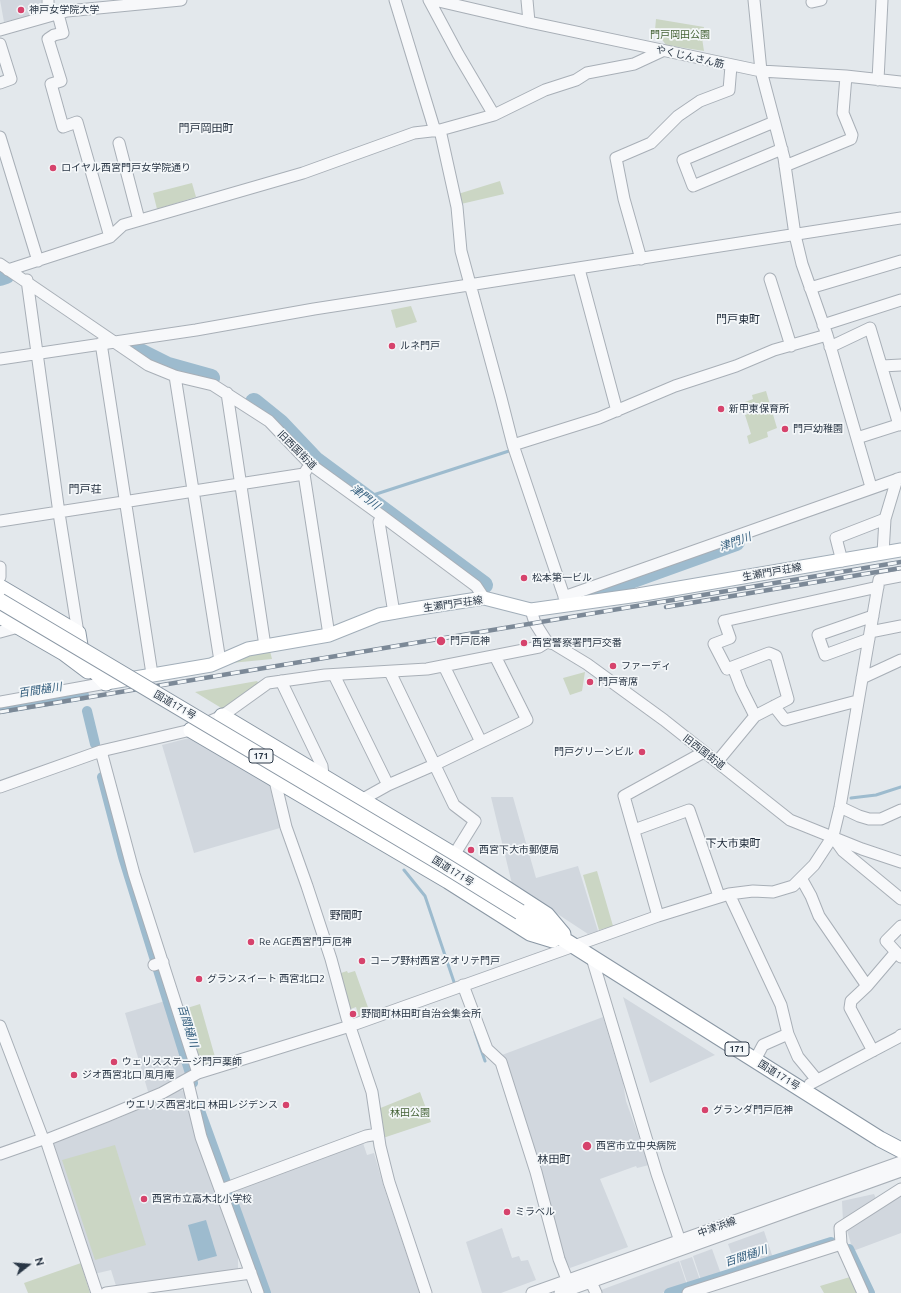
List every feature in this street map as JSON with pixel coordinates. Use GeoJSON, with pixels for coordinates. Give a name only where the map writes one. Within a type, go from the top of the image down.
{"type":"FeatureCollection","features":[{"type":"Feature","properties":{"kind":"highway"},"geometry":{"type":"LineString","coordinates":[[0,587],[36,608],[79,641],[82,658],[106,683]]}},
{"type":"Feature","properties":{"kind":"highway","name":"国道171号"},"geometry":{"type":"LineString","coordinates":[[0,601],[444,864],[880,1139],[901,1150]]}},
{"type":"Feature","properties":{"kind":"highway"},"geometry":{"type":"LineString","coordinates":[[0,616],[64,653],[106,683]]}},
{"type":"Feature","properties":{"kind":"highway"},"geometry":{"type":"LineString","coordinates":[[64,653],[79,641]]}},
{"type":"Feature","properties":{"kind":"highway","name":"171"},"geometry":{"type":"LineString","coordinates":[[222,716],[323,775],[454,855],[547,915],[575,947]]}},
{"type":"Feature","properties":{"kind":"highway","name":"171"},"geometry":{"type":"LineString","coordinates":[[191,730],[277,779],[448,881],[530,933],[575,947]]}},
{"type":"Feature","properties":{"kind":"main road","name":"生瀬門戸荘線"},"geometry":{"type":"LineString","coordinates":[[106,683],[211,665],[240,652],[265,646],[329,635],[379,615],[484,598],[531,610],[565,601],[842,561],[901,550]]}},
{"type":"Feature","properties":{"kind":"street"},"geometry":{"type":"LineString","coordinates":[[48,0],[53,15],[63,33],[54,35],[48,39],[61,81],[50,84],[63,127],[77,122],[110,237]]}},
{"type":"Feature","properties":{"kind":"street"},"geometry":{"type":"LineString","coordinates":[[0,29],[53,15],[181,0]]}},
{"type":"Feature","properties":{"kind":"street"},"geometry":{"type":"LineString","coordinates":[[395,0],[437,130],[457,207],[461,251],[502,398],[512,445],[565,601],[871,487],[899,479]]}},
{"type":"Feature","properties":{"kind":"street"},"geometry":{"type":"LineString","coordinates":[[429,0],[458,54],[494,115]]}},
{"type":"Feature","properties":{"kind":"street","name":"やくじんさん筋"},"geometry":{"type":"LineString","coordinates":[[434,0],[761,72],[846,76],[901,82]]}},
{"type":"Feature","properties":{"kind":"street"},"geometry":{"type":"LineString","coordinates":[[527,0],[529,22]]}},
{"type":"Feature","properties":{"kind":"street"},"geometry":{"type":"LineString","coordinates":[[754,0],[761,72],[782,149],[795,235],[802,264],[825,330],[871,487]]}},
{"type":"Feature","properties":{"kind":"street"},"geometry":{"type":"LineString","coordinates":[[878,80],[882,0]]}},
{"type":"Feature","properties":{"kind":"street"},"geometry":{"type":"LineString","coordinates":[[0,44],[11,79],[0,83]]}},
{"type":"Feature","properties":{"kind":"street"},"geometry":{"type":"LineString","coordinates":[[4,267],[38,261],[110,237],[123,225],[303,173],[414,133],[437,130],[494,115],[545,90],[576,80],[588,73],[634,64],[662,51]]}},
{"type":"Feature","properties":{"kind":"street"},"geometry":{"type":"LineString","coordinates":[[640,259],[624,199],[616,158],[651,143],[678,116],[695,105],[729,90],[731,66]]}},
{"type":"Feature","properties":{"kind":"street"},"geometry":{"type":"LineString","coordinates":[[785,166],[851,139],[852,135],[843,114],[846,76]]}},
{"type":"Feature","properties":{"kind":"street"},"geometry":{"type":"LineString","coordinates":[[774,122],[682,160],[693,186],[782,149]]}},
{"type":"Feature","properties":{"kind":"street"},"geometry":{"type":"LineString","coordinates":[[0,138],[38,261]]}},
{"type":"Feature","properties":{"kind":"street"},"geometry":{"type":"LineString","coordinates":[[119,143],[140,220]]}},
{"type":"Feature","properties":{"kind":"street"},"geometry":{"type":"LineString","coordinates":[[0,359],[901,218]]}},
{"type":"Feature","properties":{"kind":"street"},"geometry":{"type":"LineString","coordinates":[[810,288],[900,265]]}},
{"type":"Feature","properties":{"kind":"street","name":"旧西国街道"},"geometry":{"type":"LineString","coordinates":[[4,267],[27,280],[148,365],[175,376],[213,385],[269,421],[307,469],[382,516],[476,586],[484,598]]}},
{"type":"Feature","properties":{"kind":"street"},"geometry":{"type":"LineString","coordinates":[[579,268],[617,410]]}},
{"type":"Feature","properties":{"kind":"street"},"geometry":{"type":"LineString","coordinates":[[770,279],[791,346]]}},
{"type":"Feature","properties":{"kind":"street"},"geometry":{"type":"LineString","coordinates":[[27,280],[59,513],[79,641]]}},
{"type":"Feature","properties":{"kind":"street"},"geometry":{"type":"LineString","coordinates":[[512,445],[599,418],[674,386],[736,366],[774,350],[791,346],[825,330],[901,300]]}},
{"type":"Feature","properties":{"kind":"street"},"geometry":{"type":"LineString","coordinates":[[830,347],[870,328],[900,425],[857,438]]}},
{"type":"Feature","properties":{"kind":"street"},"geometry":{"type":"LineString","coordinates":[[101,343],[152,674]]}},
{"type":"Feature","properties":{"kind":"street"},"geometry":{"type":"LineString","coordinates":[[882,366],[901,365]]}},
{"type":"Feature","properties":{"kind":"street"},"geometry":{"type":"LineString","coordinates":[[175,376],[220,661]]}},
{"type":"Feature","properties":{"kind":"street"},"geometry":{"type":"LineString","coordinates":[[227,393],[265,646]]}},
{"type":"Feature","properties":{"kind":"street"},"geometry":{"type":"LineString","coordinates":[[0,521],[241,484],[307,469],[329,635]]}},
{"type":"Feature","properties":{"kind":"street"},"geometry":{"type":"LineString","coordinates":[[883,554],[885,519],[899,479]]}},
{"type":"Feature","properties":{"kind":"street"},"geometry":{"type":"LineString","coordinates":[[382,516],[379,522],[394,613]]}},
{"type":"Feature","properties":{"kind":"street"},"geometry":{"type":"LineString","coordinates":[[842,561],[836,538],[885,519]]}},
{"type":"Feature","properties":{"kind":"street"},"geometry":{"type":"LineString","coordinates":[[0,566],[0,577]]}},
{"type":"Feature","properties":{"kind":"street"},"geometry":{"type":"LineString","coordinates":[[0,1154],[44,1140],[162,1093],[192,1077],[350,1026],[575,947],[658,916],[724,895],[753,891],[773,892],[793,886],[814,865],[833,836],[840,807],[879,580],[901,576]]}},
{"type":"Feature","properties":{"kind":"street"},"geometry":{"type":"LineString","coordinates":[[718,762],[755,716],[788,699],[776,656],[769,653],[727,669],[714,644],[730,638],[724,621],[878,586]]}},
{"type":"Feature","properties":{"kind":"street"},"geometry":{"type":"LineString","coordinates":[[0,632],[20,628],[36,608]]}},
{"type":"Feature","properties":{"kind":"street"},"geometry":{"type":"LineString","coordinates":[[0,788],[101,751],[191,730],[222,716],[268,683],[334,675],[390,672],[444,666],[539,647],[547,642],[535,623],[531,610]]}},
{"type":"Feature","properties":{"kind":"street"},"geometry":{"type":"LineString","coordinates":[[873,616],[818,635],[824,655],[869,635],[901,626]]}},
{"type":"Feature","properties":{"kind":"street","name":"旧西国街道"},"geometry":{"type":"LineString","coordinates":[[547,642],[554,644],[587,664],[664,720],[790,820],[833,836],[862,849],[901,862]]}},
{"type":"Feature","properties":{"kind":"street"},"geometry":{"type":"LineString","coordinates":[[363,800],[388,785],[434,765],[526,720],[495,656]]}},
{"type":"Feature","properties":{"kind":"street"},"geometry":{"type":"LineString","coordinates":[[862,678],[901,660]]}},
{"type":"Feature","properties":{"kind":"street"},"geometry":{"type":"LineString","coordinates":[[444,666],[481,742]]}},
{"type":"Feature","properties":{"kind":"street"},"geometry":{"type":"LineString","coordinates":[[734,667],[741,688],[755,716]]}},
{"type":"Feature","properties":{"kind":"street"},"geometry":{"type":"LineString","coordinates":[[390,672],[454,805],[475,821],[454,855]]}},
{"type":"Feature","properties":{"kind":"street"},"geometry":{"type":"LineString","coordinates":[[334,675],[388,785]]}},
{"type":"Feature","properties":{"kind":"street"},"geometry":{"type":"LineString","coordinates":[[281,681],[322,766],[323,775]]}},
{"type":"Feature","properties":{"kind":"street"},"geometry":{"type":"LineString","coordinates":[[0,702],[106,683]]}},
{"type":"Feature","properties":{"kind":"street"},"geometry":{"type":"LineString","coordinates":[[774,706],[785,720],[857,701]]}},
{"type":"Feature","properties":{"kind":"street"},"geometry":{"type":"LineString","coordinates":[[101,751],[134,874],[192,1077],[201,1137],[225,1189],[258,1293]]}},
{"type":"Feature","properties":{"kind":"street"},"geometry":{"type":"LineString","coordinates":[[658,916],[624,796],[704,752]]}},
{"type":"Feature","properties":{"kind":"street"},"geometry":{"type":"LineString","coordinates":[[291,756],[277,779],[276,784],[286,827],[307,886],[372,1092],[378,1134],[389,1182],[426,1293]]}},
{"type":"Feature","properties":{"kind":"street"},"geometry":{"type":"LineString","coordinates":[[840,807],[860,816],[875,819],[881,819],[901,810]]}},
{"type":"Feature","properties":{"kind":"street"},"geometry":{"type":"LineString","coordinates":[[634,830],[689,810],[724,895],[781,1004],[788,1034],[798,1057],[817,1080]]}},
{"type":"Feature","properties":{"kind":"street"},"geometry":{"type":"LineString","coordinates":[[833,836],[843,851],[901,899]]}},
{"type":"Feature","properties":{"kind":"street"},"geometry":{"type":"LineString","coordinates":[[801,878],[811,896],[819,916],[866,986]]}},
{"type":"Feature","properties":{"kind":"street"},"geometry":{"type":"LineString","coordinates":[[873,1051],[850,1008],[851,1001],[898,954],[886,941],[901,926]]}},
{"type":"Feature","properties":{"kind":"street"},"geometry":{"type":"LineString","coordinates":[[592,958],[655,1169],[681,1245]]}},
{"type":"Feature","properties":{"kind":"street"},"geometry":{"type":"LineString","coordinates":[[463,986],[487,1049],[501,1062],[536,1172],[566,1287]]}},
{"type":"Feature","properties":{"kind":"street"},"geometry":{"type":"LineString","coordinates":[[0,1026],[44,1140],[97,1293]]}},
{"type":"Feature","properties":{"kind":"street"},"geometry":{"type":"LineString","coordinates":[[755,1060],[763,1045],[788,1034]]}},
{"type":"Feature","properties":{"kind":"street"},"geometry":{"type":"LineString","coordinates":[[801,1089],[901,1035]]}},
{"type":"Feature","properties":{"kind":"street"},"geometry":{"type":"LineString","coordinates":[[225,1189],[366,1136],[378,1134]]}},
{"type":"Feature","properties":{"kind":"street","name":"中津浜線"},"geometry":{"type":"LineString","coordinates":[[566,1287],[901,1162]]}},
{"type":"Feature","properties":{"kind":"street","name":"中津浜線"},"geometry":{"type":"LineString","coordinates":[[532,1293],[591,1282],[681,1245],[901,1171]]}},
{"type":"Feature","properties":{"kind":"street"},"geometry":{"type":"LineString","coordinates":[[863,1293],[841,1244],[840,1228],[900,1190],[881,1178]]}},
{"type":"Feature","properties":{"kind":"street"},"geometry":{"type":"LineString","coordinates":[[688,1293],[841,1244]]}},
{"type":"Feature","properties":{"kind":"street"},"geometry":{"type":"LineString","coordinates":[[106,1293],[251,1273]]}},
{"type":"Feature","properties":{"kind":"street"},"geometry":{"type":"LineString","coordinates":[[591,1282],[596,1293]]}},
{"type":"Feature","properties":{"kind":"shaded area","name":"神戸女学院大学"},"geometry":{"type":"Polygon","coordinates":[[[0,0],[41,0],[41,14],[4,22],[0,0]]]}},
{"type":"Feature","properties":{"kind":"shaded area"},"geometry":{"type":"Polygon","coordinates":[[[189,738],[196,740],[269,783],[280,828],[194,853],[162,745],[189,738]]]}},
{"type":"Feature","properties":{"kind":"shaded area"},"geometry":{"type":"Polygon","coordinates":[[[491,797],[513,797],[536,878],[578,866],[598,931],[588,934],[512,884],[491,797]]]}},
{"type":"Feature","properties":{"kind":"shaded area"},"geometry":{"type":"Polygon","coordinates":[[[623,997],[715,1055],[650,1083],[623,997]]]}},
{"type":"Feature","properties":{"kind":"shaded area"},"geometry":{"type":"Polygon","coordinates":[[[165,1001],[186,1074],[149,1095],[125,1013],[165,1001]]]}},
{"type":"Feature","properties":{"kind":"shaded area","name":"西宮市立中央病院"},"geometry":{"type":"Polygon","coordinates":[[[603,1017],[623,1083],[626,1101],[649,1165],[637,1168],[636,1166],[600,1179],[628,1247],[570,1268],[565,1259],[505,1058],[502,1055],[603,1017]]]}},
{"type":"Feature","properties":{"kind":"shaded area","name":"西宮市立高木北小学校"},"geometry":{"type":"Polygon","coordinates":[[[180,1090],[185,1091],[238,1252],[238,1271],[117,1289],[111,1270],[94,1274],[52,1143],[119,1118],[180,1090]]]}},
{"type":"Feature","properties":{"kind":"shaded area"},"geometry":{"type":"Polygon","coordinates":[[[363,1143],[367,1155],[374,1153],[384,1188],[420,1293],[263,1293],[228,1196],[231,1191],[363,1143]]]}},
{"type":"Feature","properties":{"kind":"shaded area"},"geometry":{"type":"Polygon","coordinates":[[[874,1194],[877,1201],[843,1222],[842,1201],[874,1194]]]}},
{"type":"Feature","properties":{"kind":"shaded area"},"geometry":{"type":"Polygon","coordinates":[[[901,1196],[901,1233],[853,1251],[846,1227],[901,1196]]]}},
{"type":"Feature","properties":{"kind":"shaded area"},"geometry":{"type":"Polygon","coordinates":[[[502,1228],[512,1258],[519,1256],[521,1261],[528,1260],[536,1280],[501,1293],[482,1293],[466,1242],[502,1228]]]}},
{"type":"Feature","properties":{"kind":"shaded area"},"geometry":{"type":"Polygon","coordinates":[[[764,1231],[773,1258],[737,1269],[728,1244],[764,1231]]]}},
{"type":"Feature","properties":{"kind":"shaded area"},"geometry":{"type":"Polygon","coordinates":[[[712,1249],[721,1274],[701,1280],[693,1256],[712,1249]]]}},
{"type":"Feature","properties":{"kind":"shaded area"},"geometry":{"type":"Polygon","coordinates":[[[692,1257],[700,1280],[688,1285],[680,1261],[692,1257]]]}},
{"type":"Feature","properties":{"kind":"shaded area"},"geometry":{"type":"Polygon","coordinates":[[[679,1261],[687,1285],[662,1293],[602,1293],[601,1290],[679,1261]]]}},
{"type":"Feature","properties":{"kind":"green space","name":"門戸岡田公園"},"geometry":{"type":"Polygon","coordinates":[[[656,19],[704,27],[702,38],[704,51],[666,45],[655,30],[656,19]]]}},
{"type":"Feature","properties":{"kind":"green space"},"geometry":{"type":"Polygon","coordinates":[[[500,181],[504,194],[461,204],[458,194],[500,181]]]}},
{"type":"Feature","properties":{"kind":"green space"},"geometry":{"type":"Polygon","coordinates":[[[192,183],[196,197],[157,209],[153,193],[192,183]]]}},
{"type":"Feature","properties":{"kind":"green space"},"geometry":{"type":"Polygon","coordinates":[[[411,306],[417,322],[396,328],[391,310],[411,306]]]}},
{"type":"Feature","properties":{"kind":"green space"},"geometry":{"type":"Polygon","coordinates":[[[766,391],[777,428],[767,432],[768,437],[749,444],[747,436],[751,434],[745,415],[748,414],[745,402],[753,399],[752,395],[766,391]]]}},
{"type":"Feature","properties":{"kind":"green space"},"geometry":{"type":"Polygon","coordinates":[[[270,651],[272,659],[231,663],[250,655],[270,651]]]}},
{"type":"Feature","properties":{"kind":"green space"},"geometry":{"type":"Polygon","coordinates":[[[585,672],[582,691],[570,695],[563,678],[585,672]]]}},
{"type":"Feature","properties":{"kind":"green space"},"geometry":{"type":"Polygon","coordinates":[[[257,681],[259,684],[223,709],[195,692],[257,681]]]}},
{"type":"Feature","properties":{"kind":"green space"},"geometry":{"type":"Polygon","coordinates":[[[597,871],[613,926],[599,930],[583,875],[597,871]]]}},
{"type":"Feature","properties":{"kind":"green space"},"geometry":{"type":"Polygon","coordinates":[[[347,971],[348,973],[355,971],[370,1013],[359,1017],[356,1007],[348,1010],[338,974],[347,971]]]}},
{"type":"Feature","properties":{"kind":"green space"},"geometry":{"type":"Polygon","coordinates":[[[200,1004],[217,1064],[206,1067],[200,1063],[184,1009],[200,1004]]]}},
{"type":"Feature","properties":{"kind":"green space","name":"林田公園"},"geometry":{"type":"Polygon","coordinates":[[[420,1092],[431,1122],[383,1138],[378,1109],[420,1092]]]}},
{"type":"Feature","properties":{"kind":"green space"},"geometry":{"type":"Polygon","coordinates":[[[115,1145],[146,1245],[95,1260],[62,1160],[115,1145]]]}},
{"type":"Feature","properties":{"kind":"green space"},"geometry":{"type":"Polygon","coordinates":[[[81,1263],[90,1293],[28,1293],[24,1283],[81,1263]]]}},
{"type":"Feature","properties":{"kind":"green space"},"geometry":{"type":"Polygon","coordinates":[[[850,1277],[858,1293],[824,1293],[820,1286],[850,1277]]]}},
{"type":"Feature","properties":{"kind":"water"},"geometry":{"type":"Polygon","coordinates":[[[206,1220],[217,1256],[198,1261],[188,1225],[206,1220]]]}},
{"type":"Feature","properties":{"kind":"waterway","name":"津門川"},"geometry":{"type":"LineString","coordinates":[[0,277],[6,275]]}},
{"type":"Feature","properties":{"kind":"waterway","name":"津門川"},"geometry":{"type":"LineString","coordinates":[[138,351],[168,366],[211,378]]}},
{"type":"Feature","properties":{"kind":"waterway","name":"津門川"},"geometry":{"type":"LineString","coordinates":[[254,402],[280,423],[315,460],[484,585]]}},
{"type":"Feature","properties":{"kind":"waterway"},"geometry":{"type":"LineString","coordinates":[[367,497],[509,451]]}},
{"type":"Feature","properties":{"kind":"waterway","name":"津門川"},"geometry":{"type":"LineString","coordinates":[[579,596],[597,592],[736,542]]}},
{"type":"Feature","properties":{"kind":"waterway","name":"百間樋川"},"geometry":{"type":"LineString","coordinates":[[0,709],[84,695]]}},
{"type":"Feature","properties":{"kind":"waterway","name":"百間樋川"},"geometry":{"type":"LineString","coordinates":[[87,711],[95,744]]}},
{"type":"Feature","properties":{"kind":"waterway","name":"百間樋川"},"geometry":{"type":"LineString","coordinates":[[102,777],[123,857],[193,1083]]}},
{"type":"Feature","properties":{"kind":"waterway"},"geometry":{"type":"LineString","coordinates":[[851,798],[876,795],[901,787]]}},
{"type":"Feature","properties":{"kind":"waterway"},"geometry":{"type":"LineString","coordinates":[[404,870],[425,896],[454,982]]}},
{"type":"Feature","properties":{"kind":"waterway"},"geometry":{"type":"LineString","coordinates":[[475,1032],[485,1061]]}},
{"type":"Feature","properties":{"kind":"waterway","name":"百間樋川"},"geometry":{"type":"LineString","coordinates":[[198,1105],[266,1293]]}},
{"type":"Feature","properties":{"kind":"waterway","name":"百間樋川"},"geometry":{"type":"LineString","coordinates":[[669,1293],[831,1242]]}},
{"type":"Feature","properties":{"kind":"waterway","name":"百間樋川"},"geometry":{"type":"LineString","coordinates":[[849,1249],[870,1293]]}},
{"type":"Feature","properties":{"kind":"railway"},"geometry":{"type":"LineString","coordinates":[[0,712],[901,562]]}},
{"type":"Feature","properties":{"kind":"railway"},"geometry":{"type":"LineString","coordinates":[[666,607],[901,568]]}},
{"type":"Feature","properties":{"kind":"place","name":"神戸女学院大学"},"geometry":{"type":"Point","coordinates":[21,10]}},
{"type":"Feature","properties":{"kind":"place","name":"ロイヤル西宮門戸女学院通り"},"geometry":{"type":"Point","coordinates":[53,168]}},
{"type":"Feature","properties":{"kind":"place","name":"ルネ門戸"},"geometry":{"type":"Point","coordinates":[392,346]}},
{"type":"Feature","properties":{"kind":"place","name":"新甲東保育所"},"geometry":{"type":"Point","coordinates":[721,409]}},
{"type":"Feature","properties":{"kind":"place","name":"門戸幼稚園"},"geometry":{"type":"Point","coordinates":[785,429]}},
{"type":"Feature","properties":{"kind":"place","name":"松本第一ビル"},"geometry":{"type":"Point","coordinates":[524,578]}},
{"type":"Feature","properties":{"kind":"place","name":"門戸厄神"},"geometry":{"type":"Point","coordinates":[441,641]}},
{"type":"Feature","properties":{"kind":"place","name":"西宮警察署門戸交番"},"geometry":{"type":"Point","coordinates":[524,643]}},
{"type":"Feature","properties":{"kind":"place","name":"ファーディ"},"geometry":{"type":"Point","coordinates":[613,666]}},
{"type":"Feature","properties":{"kind":"place","name":"門戸寄席"},"geometry":{"type":"Point","coordinates":[590,682]}},
{"type":"Feature","properties":{"kind":"place","name":"門戸グリーンビル"},"geometry":{"type":"Point","coordinates":[642,752]}},
{"type":"Feature","properties":{"kind":"place","name":"西宮下大市郵便局"},"geometry":{"type":"Point","coordinates":[471,850]}},
{"type":"Feature","properties":{"kind":"place","name":"Re AGE西宮門戸厄神"},"geometry":{"type":"Point","coordinates":[251,942]}},
{"type":"Feature","properties":{"kind":"place","name":"コープ野村西宮クオリテ門戸"},"geometry":{"type":"Point","coordinates":[362,961]}},
{"type":"Feature","properties":{"kind":"place","name":"グランスイート 西宮北口2"},"geometry":{"type":"Point","coordinates":[199,979]}},
{"type":"Feature","properties":{"kind":"place","name":"野間町林田町自治会集会所"},"geometry":{"type":"Point","coordinates":[353,1014]}},
{"type":"Feature","properties":{"kind":"place","name":"ウェリスステージ門戸薬師"},"geometry":{"type":"Point","coordinates":[114,1062]}},
{"type":"Feature","properties":{"kind":"place","name":"ジオ西宮北口 風月庵"},"geometry":{"type":"Point","coordinates":[74,1075]}},
{"type":"Feature","properties":{"kind":"place","name":"ウエリス西宮北口 林田レジデンス"},"geometry":{"type":"Point","coordinates":[286,1105]}},
{"type":"Feature","properties":{"kind":"place","name":"グランダ門戸厄神"},"geometry":{"type":"Point","coordinates":[705,1110]}},
{"type":"Feature","properties":{"kind":"place","name":"西宮市立中央病院"},"geometry":{"type":"Point","coordinates":[587,1146]}},
{"type":"Feature","properties":{"kind":"place","name":"西宮市立高木北小学校"},"geometry":{"type":"Point","coordinates":[144,1199]}},
{"type":"Feature","properties":{"kind":"place","name":"ミラベル"},"geometry":{"type":"Point","coordinates":[507,1212]}},
{"type":"Feature","properties":{"kind":"district","name":"門戸岡田町"},"geometry":{"type":"Point","coordinates":[206,128]}},
{"type":"Feature","properties":{"kind":"district","name":"門戸東町"},"geometry":{"type":"Point","coordinates":[738,319]}},
{"type":"Feature","properties":{"kind":"district","name":"門戸荘"},"geometry":{"type":"Point","coordinates":[85,489]}},
{"type":"Feature","properties":{"kind":"district","name":"下大市東町"},"geometry":{"type":"Point","coordinates":[733,843]}},
{"type":"Feature","properties":{"kind":"district","name":"野間町"},"geometry":{"type":"Point","coordinates":[346,915]}},
{"type":"Feature","properties":{"kind":"district","name":"林田町"},"geometry":{"type":"Point","coordinates":[554,1159]}}]}
